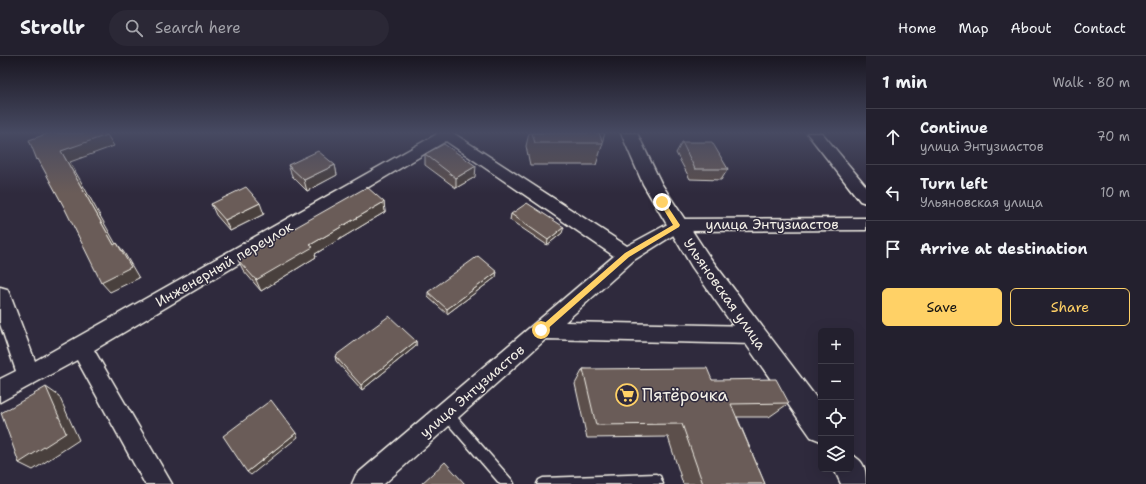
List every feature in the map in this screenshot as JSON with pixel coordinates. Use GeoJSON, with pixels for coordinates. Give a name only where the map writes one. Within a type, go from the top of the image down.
{"type":"FeatureCollection","features":[{"type":"Feature","properties":{"kind":"main road","name":"Ульяновская улица"},"geometry":{"type":"LineString","coordinates":[[638,153],[652,184],[715,284],[818,423]]}},
{"type":"Feature","properties":{"kind":"main road"},"geometry":{"type":"LineString","coordinates":[[851,472],[859,484]]}},
{"type":"Feature","properties":{"kind":"street","name":"Инженерный переулок"},"geometry":{"type":"LineString","coordinates":[[0,391],[82,346],[413,153]]}},
{"type":"Feature","properties":{"kind":"street"},"geometry":{"type":"LineString","coordinates":[[474,153],[627,255]]}},
{"type":"Feature","properties":{"kind":"street"},"geometry":{"type":"LineString","coordinates":[[830,153],[866,198]]}},
{"type":"Feature","properties":{"kind":"street","name":"улица Энтузиастов"},"geometry":{"type":"LineString","coordinates":[[365,484],[627,255],[677,225],[866,224]]}},
{"type":"Feature","properties":{"kind":"street"},"geometry":{"type":"LineString","coordinates":[[0,295],[29,375]]}},
{"type":"Feature","properties":{"kind":"street"},"geometry":{"type":"LineString","coordinates":[[541,330],[753,335]]}},
{"type":"Feature","properties":{"kind":"street"},"geometry":{"type":"LineString","coordinates":[[82,346],[159,484]]}},
{"type":"Feature","properties":{"kind":"lane"},"geometry":{"type":"LineString","coordinates":[[446,413],[508,484]]}},
{"type":"Feature","properties":{"kind":"lane"},"geometry":{"type":"LineString","coordinates":[[543,484],[656,480],[657,484]]}},
{"type":"Feature","properties":{"kind":"building"},"geometry":{"type":"Polygon","coordinates":[[[34,153],[62,153],[114,245],[117,243],[131,267],[101,282],[64,207],[38,159],[37,160],[34,153]]]}},
{"type":"Feature","properties":{"kind":"building"},"geometry":{"type":"Polygon","coordinates":[[[314,153],[320,153],[335,165],[304,180],[288,165],[314,153]]]}},
{"type":"Feature","properties":{"kind":"building"},"geometry":{"type":"Polygon","coordinates":[[[457,153],[476,166],[456,178],[425,154],[457,153]]]}},
{"type":"Feature","properties":{"kind":"building"},"geometry":{"type":"Polygon","coordinates":[[[687,153],[719,153],[728,169],[695,169],[687,153]]]}},
{"type":"Feature","properties":{"kind":"building"},"geometry":{"type":"Polygon","coordinates":[[[246,187],[260,203],[225,220],[211,204],[246,187]]]}},
{"type":"Feature","properties":{"kind":"building"},"geometry":{"type":"Polygon","coordinates":[[[367,187],[384,202],[310,245],[313,247],[256,280],[238,260],[367,187]]]}},
{"type":"Feature","properties":{"kind":"building"},"geometry":{"type":"Polygon","coordinates":[[[527,203],[564,227],[548,240],[511,214],[527,203]]]}},
{"type":"Feature","properties":{"kind":"building"},"geometry":{"type":"Polygon","coordinates":[[[478,256],[497,272],[447,309],[428,292],[478,256]]]}},
{"type":"Feature","properties":{"kind":"building"},"geometry":{"type":"Polygon","coordinates":[[[389,316],[416,341],[361,385],[335,356],[389,316]]]}},
{"type":"Feature","properties":{"kind":"building"},"geometry":{"type":"Polygon","coordinates":[[[707,368],[712,380],[776,379],[789,403],[731,404],[765,484],[703,484],[682,424],[596,425],[583,369],[707,368]]]}},
{"type":"Feature","properties":{"kind":"building"},"geometry":{"type":"Polygon","coordinates":[[[46,387],[66,433],[19,463],[1,413],[46,387]]]}},
{"type":"Feature","properties":{"kind":"building"},"geometry":{"type":"Polygon","coordinates":[[[271,400],[296,433],[247,472],[223,436],[271,400]]]}},
{"type":"Feature","properties":{"kind":"building"},"geometry":{"type":"Polygon","coordinates":[[[445,462],[465,484],[421,484],[445,462]]]}},
{"type":"Feature","properties":{"kind":"place","name":"Пятёрочка"},"geometry":{"type":"Point","coordinates":[627,395]}},
{"type":"Feature","properties":{"kind":"route"},"geometry":{"type":"LineString","coordinates":[[541,330],[627,255],[677,225],[662,202]]}}]}
